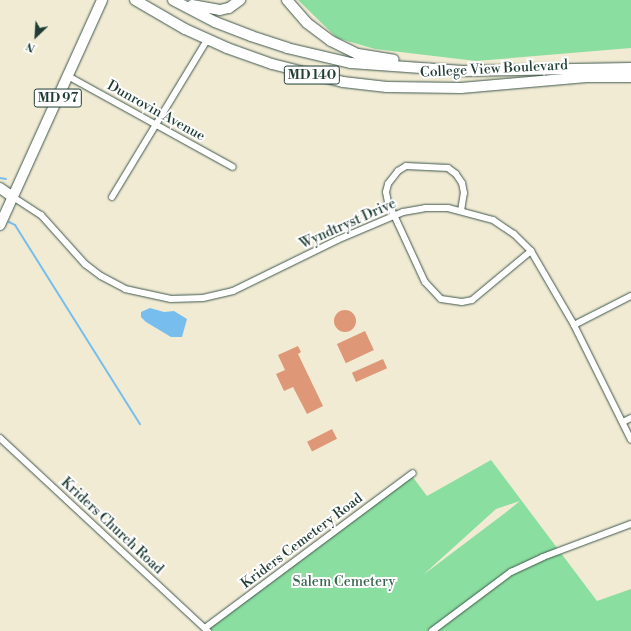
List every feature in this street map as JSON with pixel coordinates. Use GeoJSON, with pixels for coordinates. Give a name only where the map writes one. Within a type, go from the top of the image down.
{"type":"FeatureCollection","features":[{"type":"Feature","properties":{"kind":"highway","name":"MD 97"},"geometry":{"type":"LineString","coordinates":[[0,225],[102,0]]}},
{"type":"Feature","properties":{"kind":"highway"},"geometry":{"type":"LineString","coordinates":[[127,0],[155,13]]}},
{"type":"Feature","properties":{"kind":"highway","name":"College View Boulevard"},"geometry":{"type":"LineString","coordinates":[[135,0],[155,13],[208,40],[292,70],[365,85],[461,88],[587,77],[631,77]]}},
{"type":"Feature","properties":{"kind":"highway","name":"College View Boulevard"},"geometry":{"type":"LineString","coordinates":[[173,0],[203,16],[251,36],[287,48],[351,63],[463,71],[578,67],[631,68]]}},
{"type":"Feature","properties":{"kind":"highway"},"geometry":{"type":"LineString","coordinates":[[181,0],[214,11],[229,8],[240,0]]}},
{"type":"Feature","properties":{"kind":"highway"},"geometry":{"type":"LineString","coordinates":[[287,0],[315,30],[358,54],[423,63],[558,68]]}},
{"type":"Feature","properties":{"kind":"highway"},"geometry":{"type":"LineString","coordinates":[[578,67],[631,62]]}},
{"type":"Feature","properties":{"kind":"highway"},"geometry":{"type":"LineString","coordinates":[[0,188],[13,197]]}},
{"type":"Feature","properties":{"kind":"highway"},"geometry":{"type":"LineString","coordinates":[[0,196],[13,197]]}},
{"type":"Feature","properties":{"kind":"street"},"geometry":{"type":"LineString","coordinates":[[112,197],[208,40]]}},
{"type":"Feature","properties":{"kind":"street","name":"Dunrovin Avenue"},"geometry":{"type":"LineString","coordinates":[[68,76],[233,167]]}},
{"type":"Feature","properties":{"kind":"street"},"geometry":{"type":"LineString","coordinates":[[461,211],[464,193],[456,174],[438,166],[406,166],[398,171],[388,184],[386,192],[393,215],[425,282],[433,293],[450,301],[472,300],[531,251]]}},
{"type":"Feature","properties":{"kind":"street","name":"Wyndtryst Drive"},"geometry":{"type":"LineString","coordinates":[[13,197],[40,215],[85,264],[109,280],[138,293],[171,299],[203,298],[233,291],[393,215],[425,208],[461,211],[493,220],[514,234],[531,251],[574,325],[631,440]]}},
{"type":"Feature","properties":{"kind":"street"},"geometry":{"type":"LineString","coordinates":[[574,325],[631,296]]}},
{"type":"Feature","properties":{"kind":"street"},"geometry":{"type":"LineString","coordinates":[[623,422],[631,418]]}},
{"type":"Feature","properties":{"kind":"street","name":"Kriders Church Road"},"geometry":{"type":"LineString","coordinates":[[0,438],[206,629]]}},
{"type":"Feature","properties":{"kind":"street","name":"Kriders Cemetery Road"},"geometry":{"type":"LineString","coordinates":[[206,629],[413,473]]}},
{"type":"Feature","properties":{"kind":"street"},"geometry":{"type":"LineString","coordinates":[[432,631],[511,572],[544,557],[631,524]]}},
{"type":"Feature","properties":{"kind":"green space"},"geometry":{"type":"Polygon","coordinates":[[[298,0],[631,0],[631,48],[476,61],[375,49],[337,38],[298,0]]]}},
{"type":"Feature","properties":{"kind":"green space","name":"Salem Cemetery"},"geometry":{"type":"Polygon","coordinates":[[[491,460],[597,601],[631,589],[631,631],[213,631],[210,628],[412,476],[427,496],[491,460]],[[520,501],[496,509],[423,575],[520,501]]]}},
{"type":"Feature","properties":{"kind":"water"},"geometry":{"type":"Polygon","coordinates":[[[150,308],[164,312],[174,311],[187,319],[182,337],[171,337],[146,322],[141,317],[141,312],[150,308]]]}},
{"type":"Feature","properties":{"kind":"building"},"geometry":{"type":"Polygon","coordinates":[[[345,310],[353,313],[356,321],[353,329],[345,332],[337,329],[334,321],[337,313],[345,310]]]}},
{"type":"Feature","properties":{"kind":"building"},"geometry":{"type":"Polygon","coordinates":[[[365,331],[374,350],[346,363],[337,344],[365,331]]]}},
{"type":"Feature","properties":{"kind":"building"},"geometry":{"type":"Polygon","coordinates":[[[298,346],[301,352],[298,354],[323,406],[307,414],[293,387],[284,391],[276,374],[285,370],[278,355],[298,346]]]}},
{"type":"Feature","properties":{"kind":"building"},"geometry":{"type":"Polygon","coordinates":[[[383,359],[387,368],[356,382],[352,373],[383,359]]]}},
{"type":"Feature","properties":{"kind":"building"},"geometry":{"type":"Polygon","coordinates":[[[332,429],[337,439],[312,452],[307,442],[332,429]]]}},
{"type":"Feature","properties":{"kind":"waterway"},"geometry":{"type":"LineString","coordinates":[[0,178],[6,179]]}},
{"type":"Feature","properties":{"kind":"waterway"},"geometry":{"type":"LineString","coordinates":[[9,222],[15,225],[140,424]]}}]}
